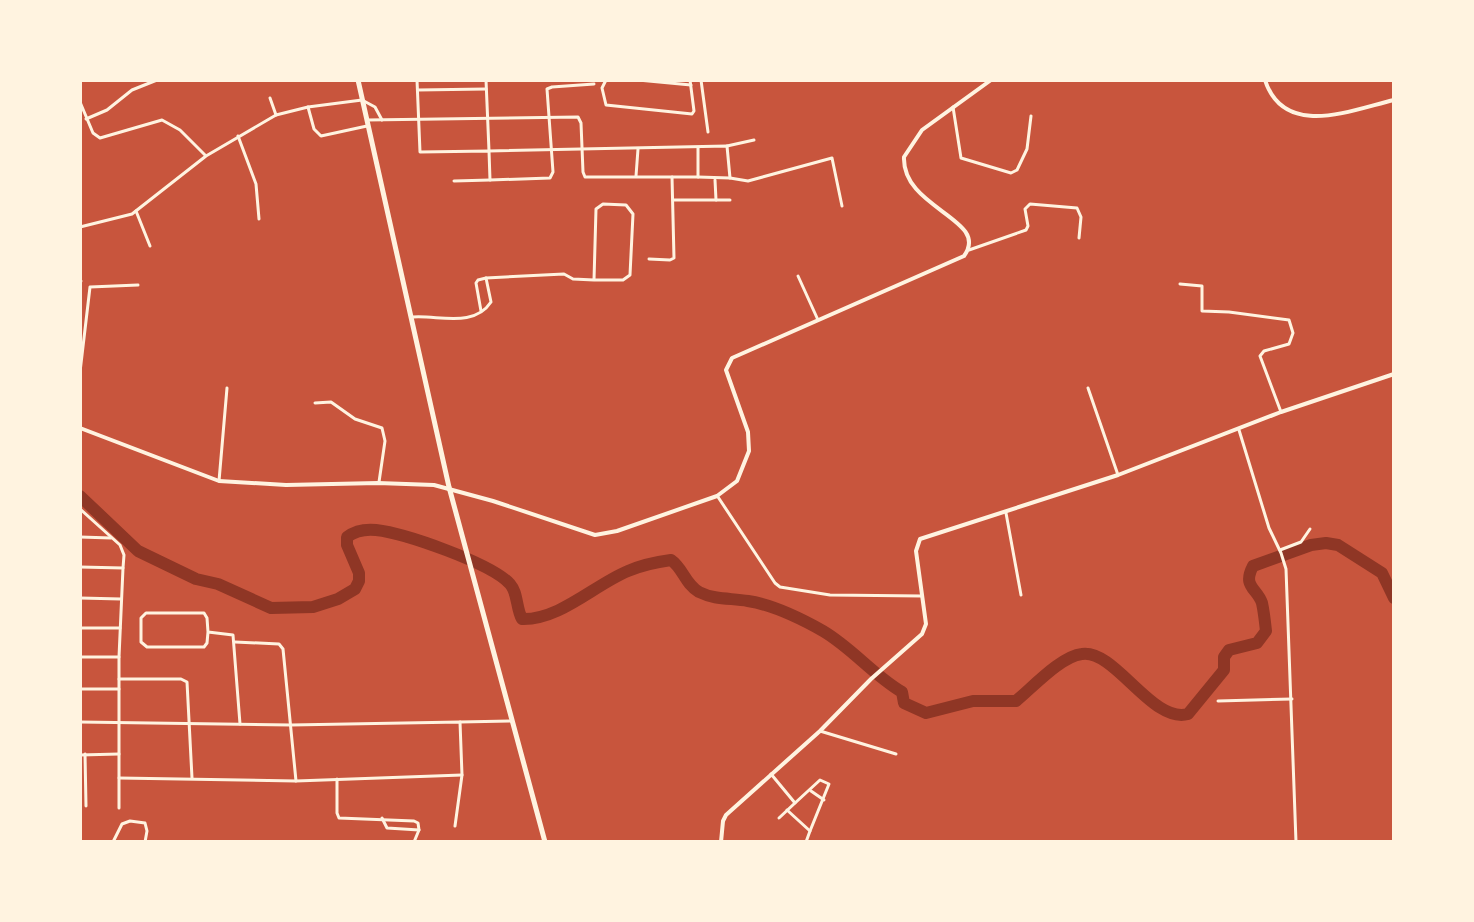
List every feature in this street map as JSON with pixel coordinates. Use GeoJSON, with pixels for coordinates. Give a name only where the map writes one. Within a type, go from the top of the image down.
{"type":"FeatureCollection","features":[{"type":"Feature","properties":{"kind":"main road"},"geometry":{"type":"LineString","coordinates":[[358,80],[449,487],[545,842]]}},
{"type":"Feature","properties":{"kind":"street"},"geometry":{"type":"LineString","coordinates":[[86,119],[107,110],[132,90],[157,80]]}},
{"type":"Feature","properties":{"kind":"street"},"geometry":{"type":"LineString","coordinates":[[417,80],[420,152],[698,148],[754,140]]}},
{"type":"Feature","properties":{"kind":"street"},"geometry":{"type":"LineString","coordinates":[[486,80],[490,180]]}},
{"type":"Feature","properties":{"kind":"street"},"geometry":{"type":"LineString","coordinates":[[606,80],[602,88],[606,105],[690,114],[694,111],[690,82],[638,80]]}},
{"type":"Feature","properties":{"kind":"street"},"geometry":{"type":"LineString","coordinates":[[701,80],[708,132]]}},
{"type":"Feature","properties":{"kind":"street"},"geometry":{"type":"LineString","coordinates":[[969,250],[966,230],[914,189],[904,165],[907,149],[922,130],[991,80]]}},
{"type":"Feature","properties":{"kind":"street"},"geometry":{"type":"LineString","coordinates":[[1265,80],[1274,100],[1287,110],[1301,115],[1332,115],[1394,100]]}},
{"type":"Feature","properties":{"kind":"street"},"geometry":{"type":"LineString","coordinates":[[454,181],[550,178],[553,172],[547,92],[549,88],[594,84]]}},
{"type":"Feature","properties":{"kind":"street"},"geometry":{"type":"LineString","coordinates":[[417,90],[486,89]]}},
{"type":"Feature","properties":{"kind":"street"},"geometry":{"type":"LineString","coordinates":[[270,98],[276,115]]}},
{"type":"Feature","properties":{"kind":"street"},"geometry":{"type":"LineString","coordinates":[[80,227],[136,211],[206,156],[276,115],[362,100],[375,107],[382,120]]}},
{"type":"Feature","properties":{"kind":"street"},"geometry":{"type":"LineString","coordinates":[[80,102],[93,133],[100,138],[106,139],[158,120],[187,135],[206,156]]}},
{"type":"Feature","properties":{"kind":"street"},"geometry":{"type":"LineString","coordinates":[[953,105],[961,158],[1011,173],[1017,170],[1027,149],[1031,116]]}},
{"type":"Feature","properties":{"kind":"street"},"geometry":{"type":"LineString","coordinates":[[308,107],[314,129],[321,136],[382,120],[578,117],[585,177],[698,177],[750,181],[833,158],[842,206]]}},
{"type":"Feature","properties":{"kind":"street"},"geometry":{"type":"LineString","coordinates":[[238,136],[256,184],[259,219]]}},
{"type":"Feature","properties":{"kind":"street"},"geometry":{"type":"LineString","coordinates":[[727,146],[730,178]]}},
{"type":"Feature","properties":{"kind":"street"},"geometry":{"type":"LineString","coordinates":[[698,148],[698,177]]}},
{"type":"Feature","properties":{"kind":"street"},"geometry":{"type":"LineString","coordinates":[[636,176],[638,149]]}},
{"type":"Feature","properties":{"kind":"street"},"geometry":{"type":"LineString","coordinates":[[649,259],[674,258],[672,177]]}},
{"type":"Feature","properties":{"kind":"street"},"geometry":{"type":"LineString","coordinates":[[715,178],[716,200]]}},
{"type":"Feature","properties":{"kind":"street"},"geometry":{"type":"LineString","coordinates":[[673,200],[730,200]]}},
{"type":"Feature","properties":{"kind":"street"},"geometry":{"type":"LineString","coordinates":[[481,312],[476,283],[486,278],[564,274],[573,279],[594,280],[623,280],[630,275],[633,214],[626,205],[603,204],[596,209],[594,280]]}},
{"type":"Feature","properties":{"kind":"street"},"geometry":{"type":"LineString","coordinates":[[80,428],[219,481],[449,487],[595,535],[617,531],[717,496],[737,481],[749,451],[748,432],[726,370],[738,353],[964,256],[969,250],[1026,230],[1025,209],[1030,204],[1077,208],[1081,217],[1079,238]]}},
{"type":"Feature","properties":{"kind":"street"},"geometry":{"type":"LineString","coordinates":[[136,211],[150,246]]}},
{"type":"Feature","properties":{"kind":"street"},"geometry":{"type":"LineString","coordinates":[[798,276],[818,320]]}},
{"type":"Feature","properties":{"kind":"street"},"geometry":{"type":"LineString","coordinates":[[412,318],[463,319],[481,312],[491,302],[486,278]]}},
{"type":"Feature","properties":{"kind":"street"},"geometry":{"type":"LineString","coordinates":[[1180,284],[1202,286],[1202,311],[1289,320],[1293,333],[1289,344],[1264,351],[1260,356],[1281,412]]}},
{"type":"Feature","properties":{"kind":"street"},"geometry":{"type":"LineString","coordinates":[[80,372],[90,287],[138,285]]}},
{"type":"Feature","properties":{"kind":"street"},"geometry":{"type":"LineString","coordinates":[[721,842],[726,815],[922,634],[926,623],[916,551],[918,541],[1118,475],[1281,412],[1394,374]]}},
{"type":"Feature","properties":{"kind":"street"},"geometry":{"type":"LineString","coordinates":[[219,481],[227,388]]}},
{"type":"Feature","properties":{"kind":"street"},"geometry":{"type":"LineString","coordinates":[[1088,388],[1118,475]]}},
{"type":"Feature","properties":{"kind":"street"},"geometry":{"type":"LineString","coordinates":[[315,403],[331,402],[355,419],[382,428],[384,451],[378,483]]}},
{"type":"Feature","properties":{"kind":"street"},"geometry":{"type":"LineString","coordinates":[[1239,429],[1269,528],[1283,559],[1292,699],[1296,842]]}},
{"type":"Feature","properties":{"kind":"street"},"geometry":{"type":"LineString","coordinates":[[717,496],[780,587],[830,595],[922,596]]}},
{"type":"Feature","properties":{"kind":"street"},"geometry":{"type":"LineString","coordinates":[[80,509],[123,550],[119,808]]}},
{"type":"Feature","properties":{"kind":"street"},"geometry":{"type":"LineString","coordinates":[[1006,513],[1021,595]]}},
{"type":"Feature","properties":{"kind":"street"},"geometry":{"type":"LineString","coordinates":[[1281,551],[1301,542],[1310,529]]}},
{"type":"Feature","properties":{"kind":"street"},"geometry":{"type":"LineString","coordinates":[[80,537],[111,538]]}},
{"type":"Feature","properties":{"kind":"street"},"geometry":{"type":"LineString","coordinates":[[80,567],[123,568]]}},
{"type":"Feature","properties":{"kind":"street"},"geometry":{"type":"LineString","coordinates":[[80,598],[121,599]]}},
{"type":"Feature","properties":{"kind":"street"},"geometry":{"type":"LineString","coordinates":[[146,613],[204,613],[208,632],[204,647],[147,647],[141,642],[141,618],[146,613]]}},
{"type":"Feature","properties":{"kind":"street"},"geometry":{"type":"LineString","coordinates":[[80,628],[120,628]]}},
{"type":"Feature","properties":{"kind":"street"},"geometry":{"type":"LineString","coordinates":[[208,632],[231,634],[235,642],[240,724]]}},
{"type":"Feature","properties":{"kind":"street"},"geometry":{"type":"LineString","coordinates":[[235,642],[282,645],[296,781]]}},
{"type":"Feature","properties":{"kind":"street"},"geometry":{"type":"LineString","coordinates":[[80,657],[119,657]]}},
{"type":"Feature","properties":{"kind":"street"},"geometry":{"type":"LineString","coordinates":[[119,679],[181,679],[187,682],[192,778]]}},
{"type":"Feature","properties":{"kind":"street"},"geometry":{"type":"LineString","coordinates":[[80,689],[119,689]]}},
{"type":"Feature","properties":{"kind":"street"},"geometry":{"type":"LineString","coordinates":[[1218,701],[1292,699]]}},
{"type":"Feature","properties":{"kind":"street"},"geometry":{"type":"LineString","coordinates":[[80,722],[291,725],[511,721]]}},
{"type":"Feature","properties":{"kind":"street"},"geometry":{"type":"LineString","coordinates":[[455,826],[462,775],[460,722]]}},
{"type":"Feature","properties":{"kind":"street"},"geometry":{"type":"LineString","coordinates":[[820,731],[896,754]]}},
{"type":"Feature","properties":{"kind":"street"},"geometry":{"type":"LineString","coordinates":[[86,806],[82,754],[119,754]]}},
{"type":"Feature","properties":{"kind":"street"},"geometry":{"type":"LineString","coordinates":[[771,774],[795,803]]}},
{"type":"Feature","properties":{"kind":"street"},"geometry":{"type":"LineString","coordinates":[[119,778],[296,781],[462,775]]}},
{"type":"Feature","properties":{"kind":"street"},"geometry":{"type":"LineString","coordinates":[[337,779],[339,818],[414,821],[418,823],[419,830],[414,842]]}},
{"type":"Feature","properties":{"kind":"street"},"geometry":{"type":"LineString","coordinates":[[779,818],[820,780],[829,784],[806,842]]}},
{"type":"Feature","properties":{"kind":"street"},"geometry":{"type":"LineString","coordinates":[[809,790],[824,800]]}},
{"type":"Feature","properties":{"kind":"street"},"geometry":{"type":"LineString","coordinates":[[787,810],[810,831]]}},
{"type":"Feature","properties":{"kind":"street"},"geometry":{"type":"LineString","coordinates":[[382,818],[387,828],[419,830]]}},
{"type":"Feature","properties":{"kind":"street"},"geometry":{"type":"LineString","coordinates":[[113,842],[122,824],[137,821],[147,827],[145,842]]}},
{"type":"Feature","properties":{"kind":"waterway"},"geometry":{"type":"LineString","coordinates":[[80,496],[138,551],[196,579],[218,584],[271,608],[313,607],[338,599],[355,589],[359,573],[347,545],[347,537],[365,530],[406,537],[485,567],[510,584],[522,619],[550,614],[615,577],[649,564],[671,560],[690,585],[705,595],[767,606],[823,631],[902,692],[904,703],[926,713],[973,701],[1016,701],[1056,666],[1082,654],[1095,656],[1107,663],[1161,708],[1174,714],[1188,714],[1224,670],[1224,657],[1229,650],[1257,643],[1266,631],[1262,603],[1249,579],[1253,566],[1311,545],[1338,545],[1382,573],[1394,598]]}}]}
